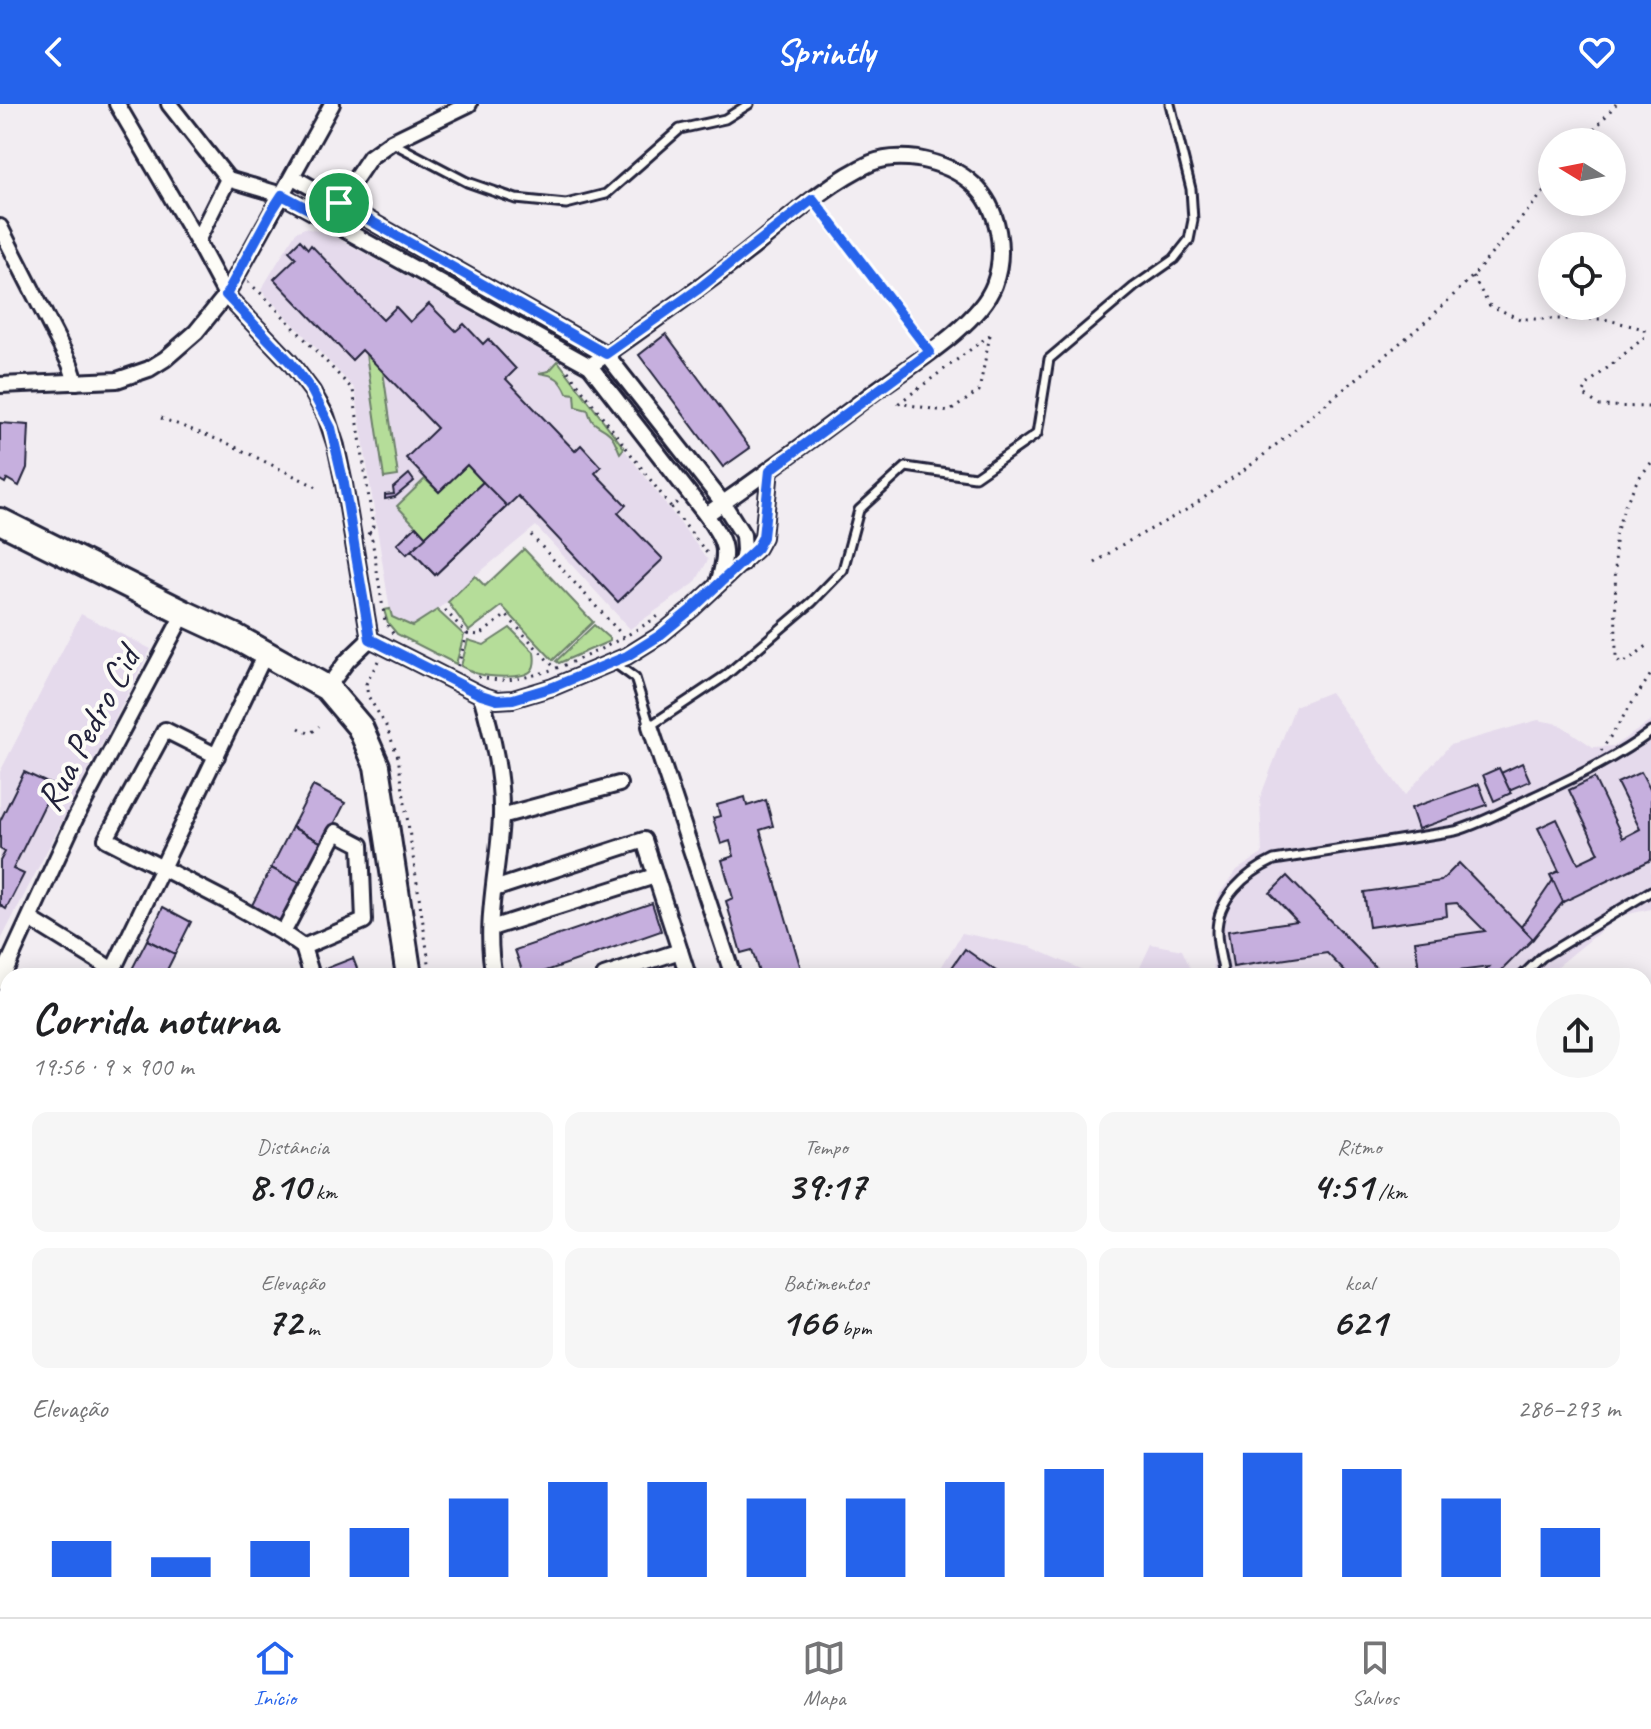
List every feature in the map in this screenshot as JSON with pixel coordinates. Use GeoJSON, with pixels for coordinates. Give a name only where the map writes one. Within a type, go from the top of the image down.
{"type":"FeatureCollection","features":[{"type":"Feature","properties":{"kind":"main road"},"geometry":{"type":"LineString","coordinates":[[0,521],[266,652],[327,688],[360,727],[377,766],[408,968]]}},
{"type":"Feature","properties":{"kind":"street"},"geometry":{"type":"LineString","coordinates":[[117,104],[226,295],[290,362],[326,416],[336,446],[370,639]]}},
{"type":"Feature","properties":{"kind":"street"},"geometry":{"type":"LineString","coordinates":[[169,104],[228,179],[282,195],[590,366],[724,541],[724,564],[718,584]]}},
{"type":"Feature","properties":{"kind":"street"},"geometry":{"type":"LineString","coordinates":[[0,385],[117,380],[149,369],[165,359],[196,332],[226,295],[332,104]]}},
{"type":"Feature","properties":{"kind":"street"},"geometry":{"type":"LineString","coordinates":[[329,220],[370,157],[391,142],[469,104]]}},
{"type":"Feature","properties":{"kind":"street"},"geometry":{"type":"LineString","coordinates":[[590,366],[697,290],[813,199],[872,163],[910,158],[940,164],[976,186],[987,202],[999,233],[998,270],[994,285],[981,307],[930,352],[706,515]]}},
{"type":"Feature","properties":{"kind":"street"},"geometry":{"type":"LineString","coordinates":[[293,177],[606,354],[723,503],[743,535],[742,564]]}},
{"type":"Feature","properties":{"kind":"street"},"geometry":{"type":"LineString","coordinates":[[197,241],[228,179]]}},
{"type":"Feature","properties":{"kind":"street"},"geometry":{"type":"LineString","coordinates":[[0,227],[70,364],[76,382]]}},
{"type":"Feature","properties":{"kind":"street"},"geometry":{"type":"LineString","coordinates":[[370,639],[481,695],[497,700],[513,699],[553,687],[613,662],[659,636],[757,548],[763,537],[770,470]]}},
{"type":"Feature","properties":{"kind":"street","name":"Rua Pedro Cid"},"geometry":{"type":"LineString","coordinates":[[7,968],[76,817],[184,613]]}},
{"type":"Feature","properties":{"kind":"street"},"geometry":{"type":"LineString","coordinates":[[327,688],[347,661],[370,639]]}},
{"type":"Feature","properties":{"kind":"street"},"geometry":{"type":"LineString","coordinates":[[114,968],[266,652]]}},
{"type":"Feature","properties":{"kind":"street"},"geometry":{"type":"LineString","coordinates":[[481,695],[495,749],[501,816],[491,928],[493,968]]}},
{"type":"Feature","properties":{"kind":"street"},"geometry":{"type":"LineString","coordinates":[[650,726],[730,968]]}},
{"type":"Feature","properties":{"kind":"street"},"geometry":{"type":"LineString","coordinates":[[217,756],[165,730],[106,839],[283,933],[303,947],[310,968]]}},
{"type":"Feature","properties":{"kind":"street"},"geometry":{"type":"LineString","coordinates":[[501,816],[619,784]]}},
{"type":"Feature","properties":{"kind":"street"},"geometry":{"type":"LineString","coordinates":[[283,933],[336,832],[361,845],[364,921],[303,947]]}},
{"type":"Feature","properties":{"kind":"street"},"geometry":{"type":"LineString","coordinates":[[494,889],[644,840],[685,968]]}},
{"type":"Feature","properties":{"kind":"street"},"geometry":{"type":"LineString","coordinates":[[491,928],[655,876]]}},
{"type":"Feature","properties":{"kind":"street"},"geometry":{"type":"LineString","coordinates":[[30,919],[104,968]]}},
{"type":"Feature","properties":{"kind":"street"},"geometry":{"type":"LineString","coordinates":[[628,968],[680,951]]}},
{"type":"Feature","properties":{"kind":"lane"},"geometry":{"type":"LineString","coordinates":[[391,142],[467,182],[516,199],[566,204],[606,194],[680,129],[725,119],[749,104]]}},
{"type":"Feature","properties":{"kind":"lane"},"geometry":{"type":"LineString","coordinates":[[613,662],[635,678],[650,726],[725,676],[822,592],[843,570],[859,510],[906,467],[975,477],[1037,434],[1049,359],[1134,287],[1174,259],[1189,240],[1193,220],[1191,189],[1170,104]]}},
{"type":"Feature","properties":{"kind":"lane"},"geometry":{"type":"LineString","coordinates":[[1223,968],[1217,930],[1221,913],[1240,881],[1256,868],[1274,860],[1476,825],[1587,770],[1651,732]]}},
{"type":"Feature","properties":{"kind":"lane"},"geometry":{"type":"LineString","coordinates":[[1530,968],[1542,957],[1651,891]]}},
{"type":"Feature","properties":{"kind":"path"},"geometry":{"type":"LineString","coordinates":[[1596,128],[1616,104]]}},
{"type":"Feature","properties":{"kind":"path"},"geometry":{"type":"LineString","coordinates":[[813,199],[930,352]]}},
{"type":"Feature","properties":{"kind":"path"},"geometry":{"type":"LineString","coordinates":[[1095,563],[1188,509],[1255,462],[1430,318],[1473,276],[1538,199]]}},
{"type":"Feature","properties":{"kind":"path"},"geometry":{"type":"LineString","coordinates":[[1473,276],[1489,305],[1520,319],[1604,319],[1644,329],[1645,337],[1589,383],[1583,394],[1600,406],[1651,407]]}},
{"type":"Feature","properties":{"kind":"path"},"geometry":{"type":"LineString","coordinates":[[247,282],[353,390],[373,526],[366,536],[374,591]]}},
{"type":"Feature","properties":{"kind":"path"},"geometry":{"type":"LineString","coordinates":[[990,335],[979,391],[949,412],[899,403],[990,335]]}},
{"type":"Feature","properties":{"kind":"path"},"geometry":{"type":"LineString","coordinates":[[567,368],[710,557]]}},
{"type":"Feature","properties":{"kind":"path"},"geometry":{"type":"LineString","coordinates":[[161,418],[229,444],[321,489]]}},
{"type":"Feature","properties":{"kind":"path"},"geometry":{"type":"LineString","coordinates":[[1651,463],[1638,479],[1625,505],[1615,536],[1616,659],[1621,663],[1628,660],[1651,643]]}},
{"type":"Feature","properties":{"kind":"path"},"geometry":{"type":"LineString","coordinates":[[671,507],[681,500]]}},
{"type":"Feature","properties":{"kind":"path"},"geometry":{"type":"LineString","coordinates":[[350,523],[371,533],[385,621],[395,636],[366,684],[368,696],[386,726],[398,757],[430,968]]}},
{"type":"Feature","properties":{"kind":"path"},"geometry":{"type":"LineString","coordinates":[[531,535],[624,637]]}},
{"type":"Feature","properties":{"kind":"path"},"geometry":{"type":"LineString","coordinates":[[709,564],[711,548]]}},
{"type":"Feature","properties":{"kind":"path"},"geometry":{"type":"LineString","coordinates":[[445,610],[467,634],[480,635],[506,615],[554,668]]}},
{"type":"Feature","properties":{"kind":"path"},"geometry":{"type":"LineString","coordinates":[[474,676],[503,680],[527,677],[554,668],[624,637],[665,611]]}},
{"type":"Feature","properties":{"kind":"path"},"geometry":{"type":"LineString","coordinates":[[461,671],[457,669],[467,634]]}},
{"type":"Feature","properties":{"kind":"path"},"geometry":{"type":"LineString","coordinates":[[1587,770],[1651,674]]}},
{"type":"Feature","properties":{"kind":"path"},"geometry":{"type":"LineString","coordinates":[[299,728],[310,734],[319,726]]}},
{"type":"Feature","properties":{"kind":"shaded area"},"geometry":{"type":"Polygon","coordinates":[[[305,228],[330,234],[556,359],[708,560],[695,583],[630,629],[536,526],[448,602],[412,626],[391,617],[355,389],[261,290],[296,232],[305,228]]]}},
{"type":"Feature","properties":{"kind":"shaded area"},"geometry":{"type":"Polygon","coordinates":[[[81,614],[151,649],[0,942],[0,772],[81,614]]]}},
{"type":"Feature","properties":{"kind":"shaded area"},"geometry":{"type":"Polygon","coordinates":[[[1330,692],[1405,795],[1450,745],[1538,720],[1559,724],[1593,747],[1614,746],[1651,721],[1651,909],[1619,916],[1556,968],[1214,968],[1211,921],[1220,893],[1237,870],[1262,854],[1260,798],[1295,706],[1330,692]]]}},
{"type":"Feature","properties":{"kind":"shaded area"},"geometry":{"type":"Polygon","coordinates":[[[962,933],[1031,947],[1078,968],[941,968],[962,933]]]}},
{"type":"Feature","properties":{"kind":"shaded area"},"geometry":{"type":"Polygon","coordinates":[[[1151,944],[1182,950],[1190,968],[1140,968],[1151,944]]]}},
{"type":"Feature","properties":{"kind":"green space"},"geometry":{"type":"Polygon","coordinates":[[[366,354],[383,371],[398,476],[384,478],[366,354]]]}},
{"type":"Feature","properties":{"kind":"green space"},"geometry":{"type":"Polygon","coordinates":[[[558,361],[624,448],[620,453],[612,436],[594,423],[588,410],[576,407],[575,394],[567,393],[557,378],[539,373],[549,371],[558,361]]]}},
{"type":"Feature","properties":{"kind":"green space"},"geometry":{"type":"Polygon","coordinates":[[[467,465],[483,482],[426,537],[397,506],[425,479],[439,492],[467,465]]]}},
{"type":"Feature","properties":{"kind":"green space"},"geometry":{"type":"Polygon","coordinates":[[[524,549],[593,622],[553,660],[502,606],[469,631],[448,602],[475,576],[485,586],[524,549]]]}},
{"type":"Feature","properties":{"kind":"green space"},"geometry":{"type":"Polygon","coordinates":[[[390,609],[392,617],[412,626],[437,610],[464,635],[456,664],[397,634],[388,623],[384,610],[390,609]]]}},
{"type":"Feature","properties":{"kind":"green space"},"geometry":{"type":"Polygon","coordinates":[[[594,625],[610,641],[559,663],[556,661],[594,625]]]}},
{"type":"Feature","properties":{"kind":"green space"},"geometry":{"type":"Polygon","coordinates":[[[510,628],[534,652],[531,671],[521,675],[498,676],[477,673],[461,666],[468,640],[484,645],[510,628]]]}},
{"type":"Feature","properties":{"kind":"building"},"geometry":{"type":"Polygon","coordinates":[[[300,240],[308,249],[311,245],[383,320],[396,307],[410,322],[429,304],[456,331],[464,324],[483,344],[488,339],[516,369],[506,379],[575,451],[581,445],[601,467],[595,473],[626,505],[618,513],[663,559],[618,602],[518,496],[435,575],[411,550],[483,482],[467,465],[439,492],[406,458],[437,428],[362,350],[352,360],[274,279],[296,258],[289,251],[300,240]]]}},
{"type":"Feature","properties":{"kind":"building"},"geometry":{"type":"Polygon","coordinates":[[[666,334],[750,448],[723,467],[639,355],[666,334]]]}},
{"type":"Feature","properties":{"kind":"building"},"geometry":{"type":"Polygon","coordinates":[[[0,423],[29,425],[27,468],[19,486],[7,479],[5,483],[0,480],[0,423]]]}},
{"type":"Feature","properties":{"kind":"building"},"geometry":{"type":"Polygon","coordinates":[[[409,474],[414,481],[395,497],[385,499],[385,495],[394,494],[393,488],[409,474]]]}},
{"type":"Feature","properties":{"kind":"building"},"geometry":{"type":"Polygon","coordinates":[[[483,482],[507,506],[435,575],[411,550],[483,482]]]}},
{"type":"Feature","properties":{"kind":"building"},"geometry":{"type":"Polygon","coordinates":[[[416,526],[426,537],[407,554],[397,544],[416,526]]]}},
{"type":"Feature","properties":{"kind":"building"},"geometry":{"type":"Polygon","coordinates":[[[1522,763],[1530,781],[1509,790],[1501,773],[1522,763]]]}},
{"type":"Feature","properties":{"kind":"building"},"geometry":{"type":"Polygon","coordinates":[[[1499,768],[1511,793],[1494,801],[1483,775],[1499,768]]]}},
{"type":"Feature","properties":{"kind":"building"},"geometry":{"type":"Polygon","coordinates":[[[24,772],[54,786],[13,869],[24,874],[6,909],[0,905],[0,861],[5,852],[0,849],[0,821],[24,772]]]}},
{"type":"Feature","properties":{"kind":"building"},"geometry":{"type":"Polygon","coordinates":[[[1641,772],[1651,791],[1651,860],[1563,902],[1550,875],[1559,871],[1538,828],[1557,819],[1578,863],[1599,853],[1569,790],[1594,778],[1623,838],[1640,829],[1617,783],[1641,772]]]}},
{"type":"Feature","properties":{"kind":"building"},"geometry":{"type":"Polygon","coordinates":[[[1479,784],[1487,805],[1418,829],[1411,808],[1479,784]]]}},
{"type":"Feature","properties":{"kind":"building"},"geometry":{"type":"Polygon","coordinates":[[[313,786],[345,803],[324,844],[292,827],[313,786]]]}},
{"type":"Feature","properties":{"kind":"building"},"geometry":{"type":"Polygon","coordinates":[[[745,797],[747,806],[766,800],[773,826],[760,830],[801,968],[758,968],[752,950],[741,953],[726,901],[733,898],[722,860],[734,856],[730,841],[721,844],[713,818],[720,816],[717,805],[745,797]]]}},
{"type":"Feature","properties":{"kind":"building"},"geometry":{"type":"Polygon","coordinates":[[[292,827],[324,844],[304,885],[271,868],[292,827]]]}},
{"type":"Feature","properties":{"kind":"building"},"geometry":{"type":"Polygon","coordinates":[[[1459,863],[1533,939],[1504,968],[1419,968],[1415,941],[1485,931],[1457,903],[1446,904],[1447,916],[1369,927],[1364,892],[1441,881],[1459,863]]]}},
{"type":"Feature","properties":{"kind":"building"},"geometry":{"type":"Polygon","coordinates":[[[271,868],[304,885],[283,926],[250,909],[271,868]]]}},
{"type":"Feature","properties":{"kind":"building"},"geometry":{"type":"Polygon","coordinates":[[[1287,876],[1376,968],[1341,968],[1327,953],[1233,967],[1228,931],[1297,921],[1270,893],[1287,876]]]}},
{"type":"Feature","properties":{"kind":"building"},"geometry":{"type":"Polygon","coordinates":[[[1553,880],[1563,902],[1533,939],[1521,927],[1553,880]]]}},
{"type":"Feature","properties":{"kind":"building"},"geometry":{"type":"Polygon","coordinates":[[[652,903],[661,931],[555,968],[521,968],[515,950],[652,903]]]}},
{"type":"Feature","properties":{"kind":"building"},"geometry":{"type":"Polygon","coordinates":[[[163,907],[191,922],[175,954],[147,940],[163,907]]]}},
{"type":"Feature","properties":{"kind":"building"},"geometry":{"type":"Polygon","coordinates":[[[147,940],[175,954],[168,968],[133,968],[147,940]]]}},
{"type":"Feature","properties":{"kind":"building"},"geometry":{"type":"Polygon","coordinates":[[[965,949],[992,968],[952,968],[965,949]]]}},
{"type":"Feature","properties":{"kind":"building"},"geometry":{"type":"Polygon","coordinates":[[[353,958],[357,968],[327,968],[353,958]]]}},
{"type":"Feature","properties":{"kind":"route"},"geometry":{"type":"LineString","coordinates":[[282,195],[329,220],[339,203],[606,354],[697,290],[813,199],[930,352],[770,470],[763,537],[757,548],[659,636],[627,656],[553,687],[513,699],[497,700],[481,695],[370,639],[344,484],[326,416],[290,362],[226,295],[282,195]]}}]}
